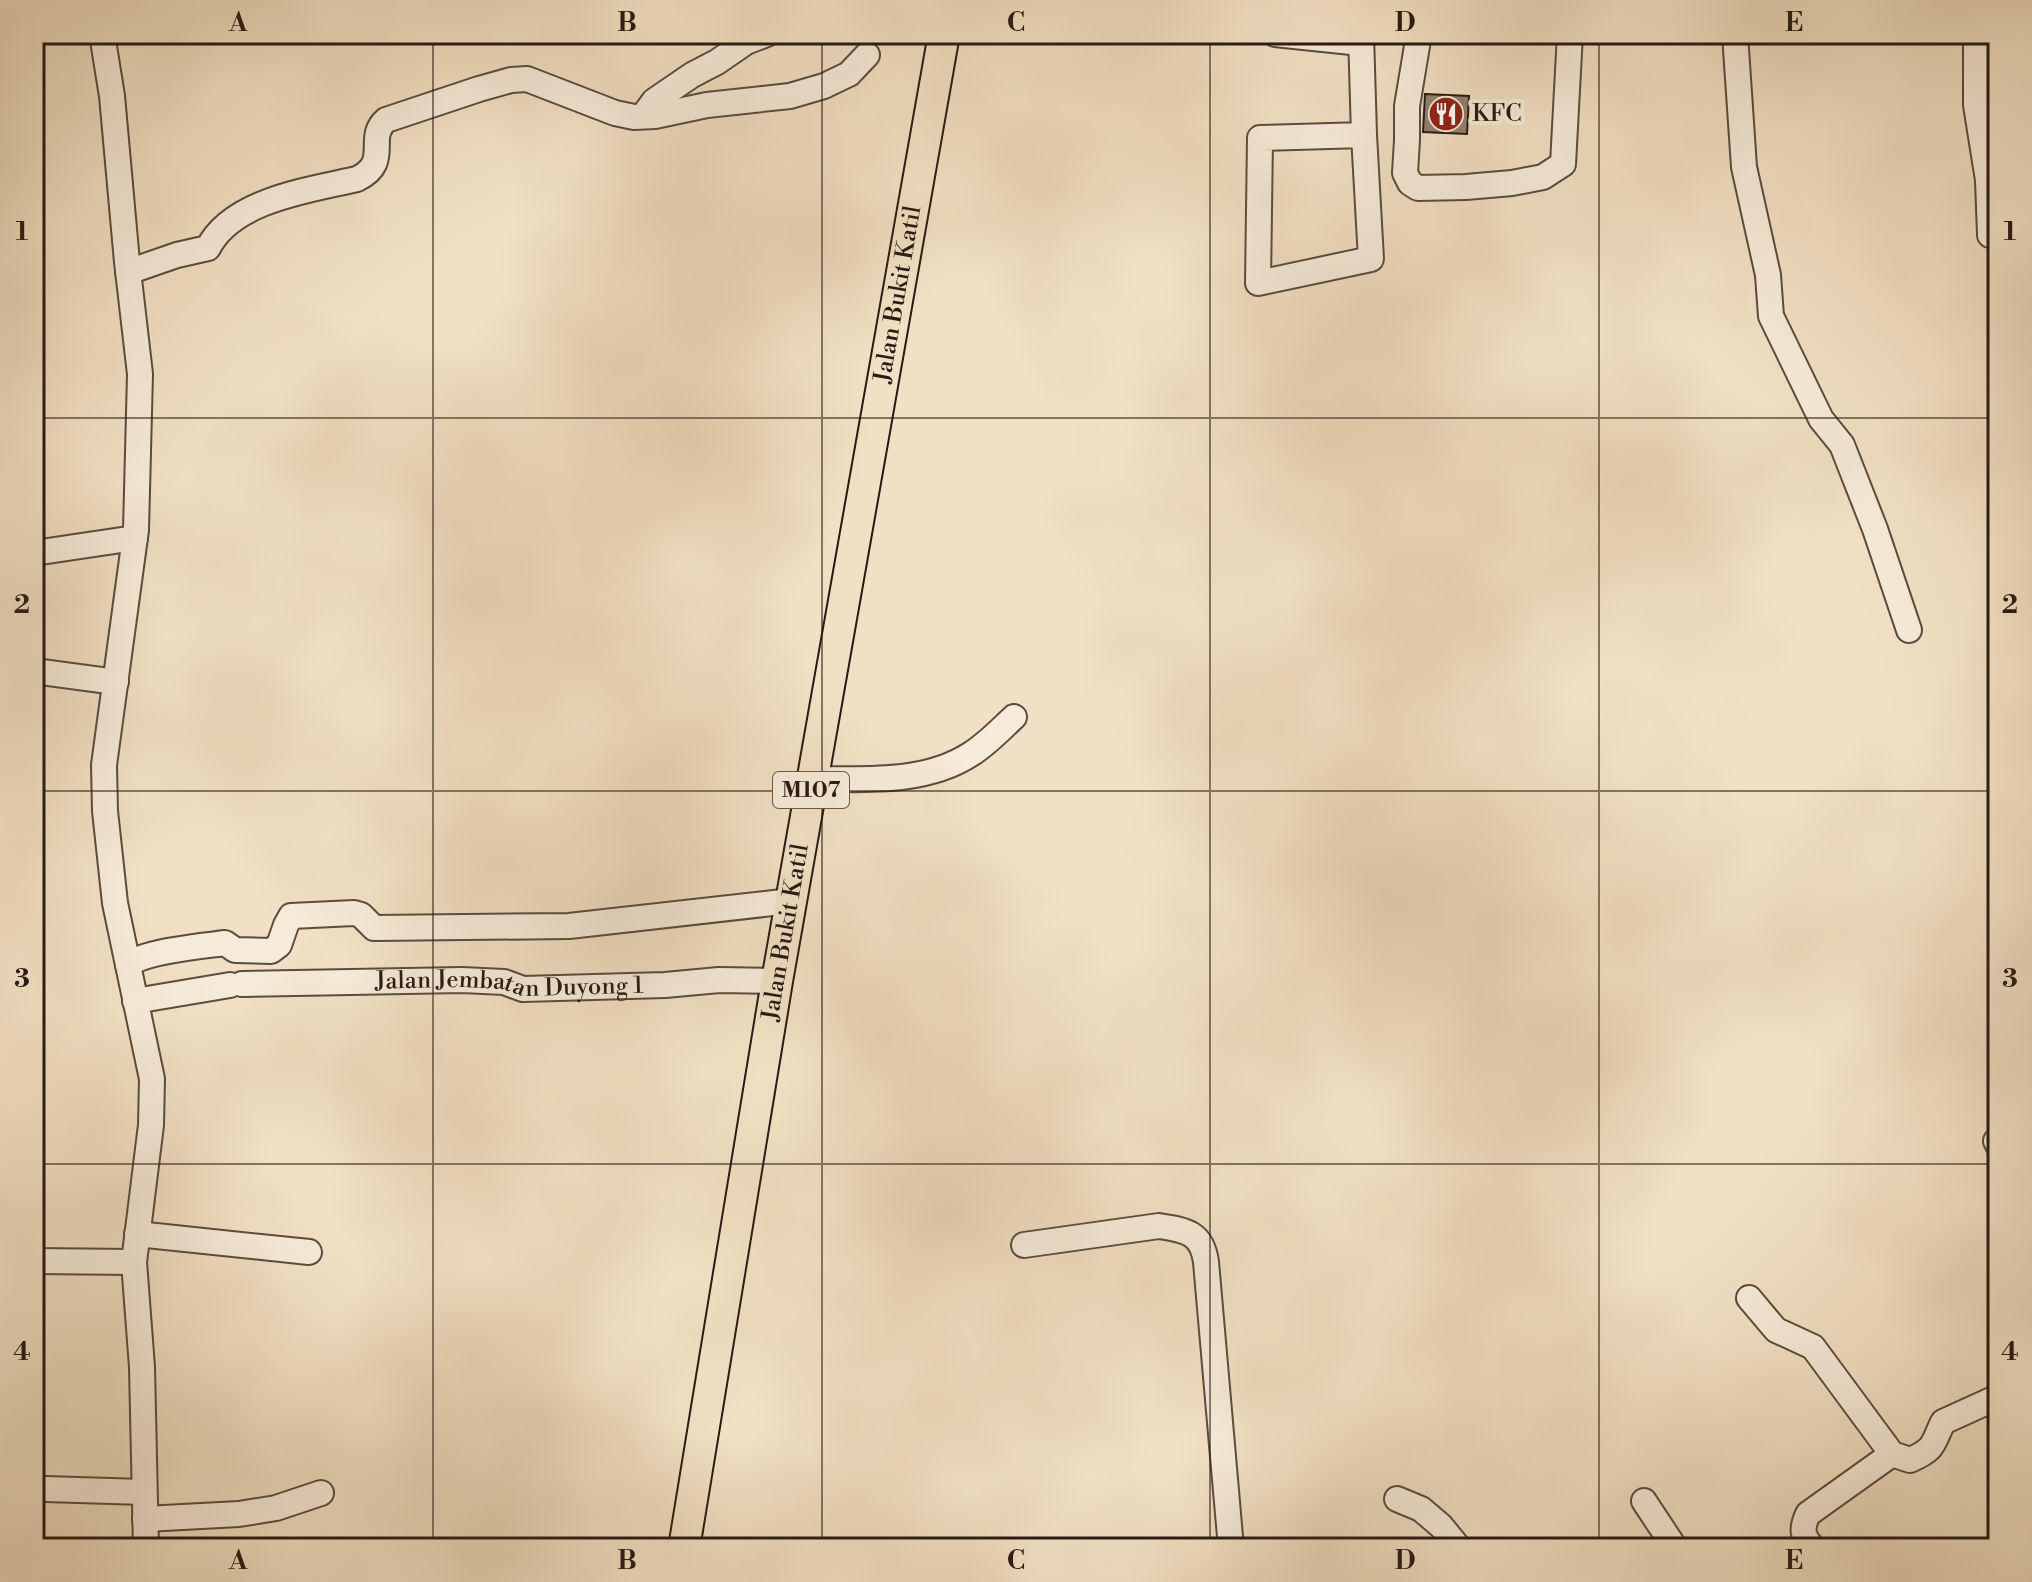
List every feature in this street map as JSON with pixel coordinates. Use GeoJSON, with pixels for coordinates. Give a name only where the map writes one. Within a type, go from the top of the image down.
{"type":"FeatureCollection","features":[{"type":"Feature","properties":{"kind":"main road","name":"Jalan Bukit Katil"},"geometry":{"type":"LineString","coordinates":[[684,1548],[777,981],[944,34]]}},
{"type":"Feature","properties":{"kind":"street"},"geometry":{"type":"LineString","coordinates":[[102,34],[112,96],[140,374],[135,538],[104,765],[105,811],[115,903],[152,1079],[151,1125],[134,1262],[142,1367],[146,1548]]}},
{"type":"Feature","properties":{"kind":"street"},"geometry":{"type":"LineString","coordinates":[[643,116],[654,101],[692,75],[746,42],[767,34]]}},
{"type":"Feature","properties":{"kind":"street"},"geometry":{"type":"LineString","coordinates":[[1275,34],[1361,39],[1371,259],[1258,283],[1260,138],[1364,135]]}},
{"type":"Feature","properties":{"kind":"street"},"geometry":{"type":"LineString","coordinates":[[1419,34],[1407,106],[1405,173],[1410,183],[1418,188],[1512,183],[1543,177],[1563,164],[1570,34]]}},
{"type":"Feature","properties":{"kind":"street"},"geometry":{"type":"LineString","coordinates":[[1735,34],[1744,167],[1768,275],[1771,316],[1821,419],[1842,445],[1854,472],[1909,630]]}},
{"type":"Feature","properties":{"kind":"street"},"geometry":{"type":"LineString","coordinates":[[1976,34],[1976,105],[1988,180],[1990,235]]}},
{"type":"Feature","properties":{"kind":"street"},"geometry":{"type":"LineString","coordinates":[[128,272],[208,248],[214,236],[264,202],[357,179],[376,162],[378,132],[386,120],[479,89],[527,79],[615,113],[655,116],[746,100],[790,96],[824,86],[849,74],[867,55]]}},
{"type":"Feature","properties":{"kind":"street"},"geometry":{"type":"LineString","coordinates":[[34,553],[135,538]]}},
{"type":"Feature","properties":{"kind":"street"},"geometry":{"type":"LineString","coordinates":[[34,671],[116,682]]}},
{"type":"Feature","properties":{"kind":"street"},"geometry":{"type":"LineString","coordinates":[[813,779],[887,779],[946,766],[970,755],[1014,717]]}},
{"type":"Feature","properties":{"kind":"street"},"geometry":{"type":"LineString","coordinates":[[128,965],[136,958],[156,953],[225,943],[235,950],[271,951],[279,945],[291,916],[354,913],[361,915],[374,928],[569,926],[791,901]]}},
{"type":"Feature","properties":{"kind":"street","name":"Jalan Jembatan Duyong 1"},"geometry":{"type":"LineString","coordinates":[[135,1001],[236,984],[462,980],[504,982],[523,989],[665,985],[719,980],[777,981]]}},
{"type":"Feature","properties":{"kind":"street"},"geometry":{"type":"LineString","coordinates":[[1024,1245],[1159,1226],[1192,1234],[1199,1240],[1205,1252],[1231,1548]]}},
{"type":"Feature","properties":{"kind":"street"},"geometry":{"type":"LineString","coordinates":[[137,1234],[309,1252]]}},
{"type":"Feature","properties":{"kind":"street"},"geometry":{"type":"LineString","coordinates":[[34,1261],[134,1262]]}},
{"type":"Feature","properties":{"kind":"street"},"geometry":{"type":"LineString","coordinates":[[1749,1298],[1776,1330],[1813,1347],[1892,1454],[1910,1460],[1930,1450],[1943,1422],[1998,1397]]}},
{"type":"Feature","properties":{"kind":"street"},"geometry":{"type":"LineString","coordinates":[[1813,1548],[1804,1538],[1802,1526],[1808,1514],[1892,1454]]}},
{"type":"Feature","properties":{"kind":"street"},"geometry":{"type":"LineString","coordinates":[[45,1489],[144,1492]]}},
{"type":"Feature","properties":{"kind":"street"},"geometry":{"type":"LineString","coordinates":[[145,1519],[239,1514],[276,1508],[321,1493]]}},
{"type":"Feature","properties":{"kind":"street"},"geometry":{"type":"LineString","coordinates":[[1397,1499],[1421,1509],[1441,1526],[1459,1548]]}},
{"type":"Feature","properties":{"kind":"street"},"geometry":{"type":"LineString","coordinates":[[1644,1501],[1675,1548]]}},
{"type":"Feature","properties":{"kind":"building","name":"KFC"},"geometry":{"type":"Polygon","coordinates":[[[1425,94],[1469,96],[1467,134],[1423,132],[1425,94]]]}},
{"type":"Feature","properties":{"kind":"place","name":"KFC"},"geometry":{"type":"Point","coordinates":[1446,114]}}]}
